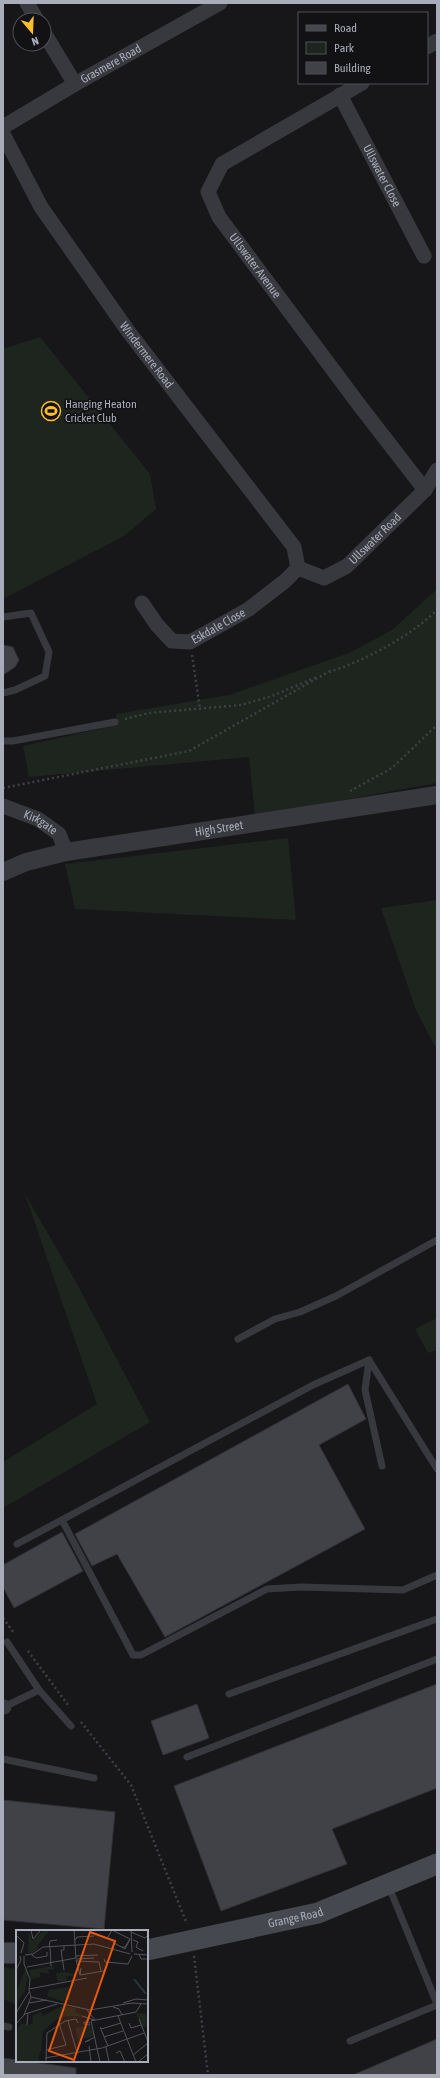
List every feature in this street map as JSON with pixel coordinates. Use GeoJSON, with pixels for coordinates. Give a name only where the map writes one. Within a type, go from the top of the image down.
{"type":"FeatureCollection","features":[{"type":"Feature","properties":{"kind":"main road","name":"Grange Road"},"geometry":{"type":"LineString","coordinates":[[148,1950],[318,1913],[437,1864]]}},
{"type":"Feature","properties":{"kind":"main road"},"geometry":{"type":"LineString","coordinates":[[3,1953],[16,1953]]}},
{"type":"Feature","properties":{"kind":"street"},"geometry":{"type":"LineString","coordinates":[[27,3],[32,12]]}},
{"type":"Feature","properties":{"kind":"street","name":"Grasmere Road"},"geometry":{"type":"LineString","coordinates":[[3,127],[75,84],[220,3]]}},
{"type":"Feature","properties":{"kind":"street"},"geometry":{"type":"LineString","coordinates":[[428,46],[437,41]]}},
{"type":"Feature","properties":{"kind":"street"},"geometry":{"type":"LineString","coordinates":[[52,46],[75,84]]}},
{"type":"Feature","properties":{"kind":"street","name":"Ullswater Avenue"},"geometry":{"type":"LineString","coordinates":[[360,84],[222,164],[208,192],[219,216],[360,406],[425,490]]}},
{"type":"Feature","properties":{"kind":"street","name":"Ullswater Close"},"geometry":{"type":"LineString","coordinates":[[340,95],[424,256]]}},
{"type":"Feature","properties":{"kind":"street","name":"Windermere Road"},"geometry":{"type":"LineString","coordinates":[[3,134],[41,207],[128,331],[294,546],[298,568]]}},
{"type":"Feature","properties":{"kind":"street","name":"Ullswater Road"},"geometry":{"type":"LineString","coordinates":[[298,568],[324,578],[347,566],[425,490],[437,470]]}},
{"type":"Feature","properties":{"kind":"street","name":"Eskdale Close"},"geometry":{"type":"LineString","coordinates":[[142,603],[157,625],[172,641],[190,642],[249,609],[285,582],[298,568]]}},
{"type":"Feature","properties":{"kind":"street","name":"High Street"},"geometry":{"type":"LineString","coordinates":[[3,872],[26,862],[66,852],[437,795]]}},
{"type":"Feature","properties":{"kind":"street","name":"Kirkgate"},"geometry":{"type":"LineString","coordinates":[[3,806],[38,819],[59,834],[66,852]]}},
{"type":"Feature","properties":{"kind":"lane"},"geometry":{"type":"LineString","coordinates":[[3,617],[31,613],[49,652],[45,676],[15,690],[3,693]]}},
{"type":"Feature","properties":{"kind":"lane"},"geometry":{"type":"LineString","coordinates":[[3,741],[13,741],[115,722]]}},
{"type":"Feature","properties":{"kind":"lane"},"geometry":{"type":"LineString","coordinates":[[238,1339],[275,1319],[300,1312],[336,1296],[437,1240]]}},
{"type":"Feature","properties":{"kind":"lane"},"geometry":{"type":"LineString","coordinates":[[369,1360],[365,1390],[382,1466]]}},
{"type":"Feature","properties":{"kind":"lane"},"geometry":{"type":"LineString","coordinates":[[369,1360],[437,1469]]}},
{"type":"Feature","properties":{"kind":"lane"},"geometry":{"type":"LineString","coordinates":[[17,1544],[313,1385],[369,1360]]}},
{"type":"Feature","properties":{"kind":"lane"},"geometry":{"type":"LineString","coordinates":[[62,1520],[133,1655],[141,1655],[267,1589],[300,1587],[403,1590],[437,1575]]}},
{"type":"Feature","properties":{"kind":"lane"},"geometry":{"type":"LineString","coordinates":[[228,1694],[437,1619]]}},
{"type":"Feature","properties":{"kind":"lane"},"geometry":{"type":"LineString","coordinates":[[7,1642],[39,1690],[71,1726]]}},
{"type":"Feature","properties":{"kind":"lane"},"geometry":{"type":"LineString","coordinates":[[187,1758],[437,1659]]}},
{"type":"Feature","properties":{"kind":"lane"},"geometry":{"type":"LineString","coordinates":[[3,1707],[39,1690]]}},
{"type":"Feature","properties":{"kind":"lane"},"geometry":{"type":"LineString","coordinates":[[3,1759],[94,1778]]}},
{"type":"Feature","properties":{"kind":"lane"},"geometry":{"type":"LineString","coordinates":[[350,2041],[437,2004],[388,1884]]}},
{"type":"Feature","properties":{"kind":"path"},"geometry":{"type":"LineString","coordinates":[[115,722],[149,712],[226,707],[254,702],[272,696],[330,671],[352,665],[427,620],[437,610]]}},
{"type":"Feature","properties":{"kind":"path"},"geometry":{"type":"LineString","coordinates":[[190,642],[200,709]]}},
{"type":"Feature","properties":{"kind":"path"},"geometry":{"type":"LineString","coordinates":[[3,788],[189,751],[330,671]]}},
{"type":"Feature","properties":{"kind":"path"},"geometry":{"type":"LineString","coordinates":[[347,793],[392,768],[437,725]]}},
{"type":"Feature","properties":{"kind":"path"},"geometry":{"type":"LineString","coordinates":[[3,1618],[16,1636]]}},
{"type":"Feature","properties":{"kind":"path"},"geometry":{"type":"LineString","coordinates":[[24,1647],[70,1707]]}},
{"type":"Feature","properties":{"kind":"path"},"geometry":{"type":"LineString","coordinates":[[79,1719],[131,1785],[192,1940],[208,2075]]}},
{"type":"Feature","properties":{"kind":"green space","name":"Hanging Heaton Cricket Club"},"geometry":{"type":"Polygon","coordinates":[[[40,337],[150,474],[156,509],[124,536],[3,599],[3,349],[40,337]]]}},
{"type":"Feature","properties":{"kind":"green space"},"geometry":{"type":"Polygon","coordinates":[[[437,589],[437,783],[255,816],[249,757],[29,777],[23,746],[117,725],[116,714],[229,695],[349,653],[392,630],[437,589]]]}},
{"type":"Feature","properties":{"kind":"green space"},"geometry":{"type":"Polygon","coordinates":[[[288,838],[296,920],[75,909],[65,864],[288,838]]]}},
{"type":"Feature","properties":{"kind":"green space"},"geometry":{"type":"Polygon","coordinates":[[[437,900],[437,1050],[416,1010],[381,908],[437,900]]]}},
{"type":"Feature","properties":{"kind":"green space"},"geometry":{"type":"Polygon","coordinates":[[[25,1194],[76,1282],[150,1422],[3,1508],[3,1462],[97,1404],[25,1194]]]}},
{"type":"Feature","properties":{"kind":"green space"},"geometry":{"type":"Polygon","coordinates":[[[437,1318],[437,1350],[428,1353],[415,1329],[437,1318]]]}},
{"type":"Feature","properties":{"kind":"green space"},"geometry":{"type":"Polygon","coordinates":[[[3,1967],[16,1969],[16,2005],[3,1999],[3,1967]]]}},
{"type":"Feature","properties":{"kind":"building"},"geometry":{"type":"Polygon","coordinates":[[[3,645],[13,647],[19,660],[15,667],[3,675],[3,645]]]}},
{"type":"Feature","properties":{"kind":"building"},"geometry":{"type":"Polygon","coordinates":[[[348,1384],[366,1419],[319,1445],[365,1529],[165,1637],[117,1554],[92,1566],[75,1534],[348,1384]]]}},
{"type":"Feature","properties":{"kind":"building"},"geometry":{"type":"Polygon","coordinates":[[[62,1532],[83,1571],[14,1608],[3,1587],[3,1565],[62,1532]]]}},
{"type":"Feature","properties":{"kind":"building"},"geometry":{"type":"Polygon","coordinates":[[[437,1684],[437,1788],[332,1829],[347,1864],[221,1911],[174,1786],[437,1684]]]}},
{"type":"Feature","properties":{"kind":"building"},"geometry":{"type":"Polygon","coordinates":[[[197,1704],[209,1738],[163,1755],[151,1721],[197,1704]]]}},
{"type":"Feature","properties":{"kind":"building"},"geometry":{"type":"Polygon","coordinates":[[[3,1800],[115,1812],[104,1929],[3,1920],[3,1800]]]}},
{"type":"Feature","properties":{"kind":"building"},"geometry":{"type":"Polygon","coordinates":[[[437,2039],[437,2075],[353,2075],[437,2039]]]}},
{"type":"Feature","properties":{"kind":"building"},"geometry":{"type":"Polygon","coordinates":[[[3,2058],[16,2060],[16,2062],[32,2062],[76,2068],[76,2075],[3,2075],[3,2058]]]}},
{"type":"Feature","properties":{"kind":"place","name":"Hanging Heaton Cricket Club"},"geometry":{"type":"Point","coordinates":[51,411]}}]}
